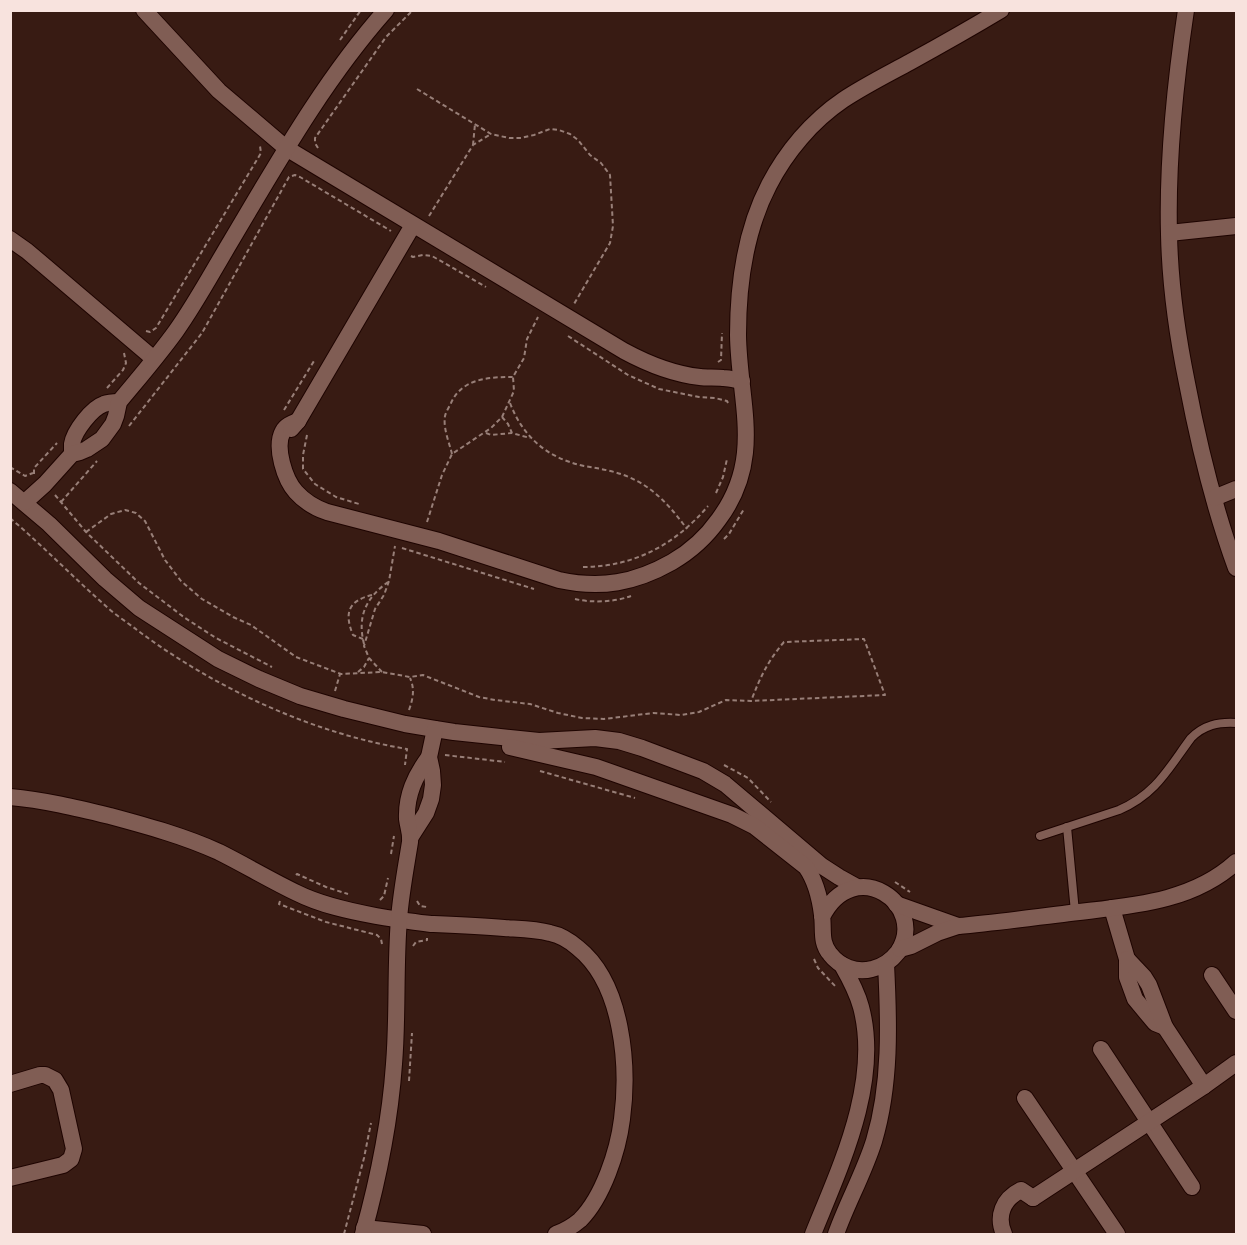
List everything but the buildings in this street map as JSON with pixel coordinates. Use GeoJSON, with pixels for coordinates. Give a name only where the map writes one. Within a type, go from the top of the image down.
{"type":"FeatureCollection","features":[{"type":"Feature","properties":{"kind":"street"},"geometry":{"type":"LineString","coordinates":[[144,10],[219,91],[286,148],[624,351],[663,370],[701,378],[742,381]]}},
{"type":"Feature","properties":{"kind":"street"},"geometry":{"type":"LineString","coordinates":[[25,501],[39,478],[72,454],[87,449],[102,439],[116,416],[118,402],[176,331],[286,148],[335,75],[386,10]]}},
{"type":"Feature","properties":{"kind":"street"},"geometry":{"type":"LineString","coordinates":[[413,225],[406,253],[303,427],[287,434],[287,456],[292,477],[304,491],[330,507],[354,511],[559,580],[590,585],[613,584],[635,579],[663,567],[689,551],[708,533],[727,509],[741,479],[746,454],[746,421],[740,359],[740,292],[752,227],[761,201],[777,170],[789,152],[817,121],[843,100],[1001,10]]}},
{"type":"Feature","properties":{"kind":"street"},"geometry":{"type":"LineString","coordinates":[[1186,10],[1172,136],[1169,233],[1172,279],[1181,353],[1195,426],[1226,541],[1236,568]]}},
{"type":"Feature","properties":{"kind":"street"},"geometry":{"type":"LineString","coordinates":[[1169,233],[1236,226]]}},
{"type":"Feature","properties":{"kind":"street"},"geometry":{"type":"LineString","coordinates":[[10,239],[154,359]]}},
{"type":"Feature","properties":{"kind":"street"},"geometry":{"type":"LineString","coordinates":[[72,454],[75,436],[90,415],[103,404],[118,402]]}},
{"type":"Feature","properties":{"kind":"street"},"geometry":{"type":"LineString","coordinates":[[1214,498],[1236,489]]}},
{"type":"Feature","properties":{"kind":"street"},"geometry":{"type":"LineString","coordinates":[[10,491],[25,501],[105,579],[139,608],[218,659],[300,696],[405,724],[454,732],[539,741],[595,738],[619,741],[692,766],[735,791],[809,872],[814,881],[822,917],[824,944],[842,965],[854,986],[862,1009],[866,1045],[860,1102],[845,1153],[813,1234]]}},
{"type":"Feature","properties":{"kind":"street"},"geometry":{"type":"LineString","coordinates":[[423,1234],[363,1231],[383,1145],[391,1094],[396,1037],[399,919],[410,838],[407,822],[409,794],[429,754],[435,729]]}},
{"type":"Feature","properties":{"kind":"street"},"geometry":{"type":"LineString","coordinates":[[454,732],[611,772],[743,820],[784,842],[857,887],[883,892],[896,904],[904,921],[900,949],[886,964],[878,968],[860,970],[842,965]]}},
{"type":"Feature","properties":{"kind":"street"},"geometry":{"type":"LineString","coordinates":[[10,797],[96,813],[174,834],[219,852],[296,893],[328,905],[376,916],[427,923],[540,931],[561,936],[576,946],[595,965],[612,999],[620,1030],[624,1064],[624,1101],[618,1141],[605,1181],[580,1220],[556,1234]]}},
{"type":"Feature","properties":{"kind":"street"},"geometry":{"type":"LineString","coordinates":[[900,949],[958,926],[1112,908],[1181,895],[1219,876],[1236,862]]}},
{"type":"Feature","properties":{"kind":"street"},"geometry":{"type":"LineString","coordinates":[[822,917],[832,901],[857,887]]}},
{"type":"Feature","properties":{"kind":"street"},"geometry":{"type":"LineString","coordinates":[[896,904],[958,926]]}},
{"type":"Feature","properties":{"kind":"street"},"geometry":{"type":"LineString","coordinates":[[1112,908],[1127,959],[1149,985],[1165,1027],[1204,1086]]}},
{"type":"Feature","properties":{"kind":"street"},"geometry":{"type":"LineString","coordinates":[[836,1234],[866,1163],[881,1111],[888,1060],[886,964]]}},
{"type":"Feature","properties":{"kind":"street"},"geometry":{"type":"LineString","coordinates":[[1212,975],[1236,1011]]}},
{"type":"Feature","properties":{"kind":"street"},"geometry":{"type":"LineString","coordinates":[[1101,1049],[1192,1187]]}},
{"type":"Feature","properties":{"kind":"street"},"geometry":{"type":"LineString","coordinates":[[1033,1198],[1236,1063]]}},
{"type":"Feature","properties":{"kind":"street"},"geometry":{"type":"LineString","coordinates":[[10,1084],[40,1075],[55,1080],[61,1090],[74,1149],[71,1159],[63,1165],[10,1178]]}},
{"type":"Feature","properties":{"kind":"street"},"geometry":{"type":"LineString","coordinates":[[1025,1098],[1117,1234]]}},
{"type":"Feature","properties":{"kind":"street"},"geometry":{"type":"LineString","coordinates":[[1004,1234],[1000,1220],[1002,1209],[1008,1200],[1022,1191],[1033,1198]]}},
{"type":"Feature","properties":{"kind":"street"},"geometry":{"type":"LineString","coordinates":[[1011,1234],[1009,1216],[1014,1204],[1024,1193],[1033,1198]]}},
{"type":"Feature","properties":{"kind":"lane"},"geometry":{"type":"LineString","coordinates":[[1040,836],[1130,805],[1159,782],[1197,732],[1217,723],[1236,723]]}},
{"type":"Feature","properties":{"kind":"lane"},"geometry":{"type":"LineString","coordinates":[[1067,827],[1075,912]]}},
{"type":"Feature","properties":{"kind":"path"},"geometry":{"type":"LineString","coordinates":[[340,41],[361,10]]}},
{"type":"Feature","properties":{"kind":"path"},"geometry":{"type":"LineString","coordinates":[[318,148],[315,138],[386,37],[413,10]]}},
{"type":"Feature","properties":{"kind":"path"},"geometry":{"type":"LineString","coordinates":[[417,89],[491,134],[521,138],[550,129],[570,134],[610,175],[613,226],[610,243],[574,304],[567,300]]}},
{"type":"Feature","properties":{"kind":"path"},"geometry":{"type":"LineString","coordinates":[[474,145],[475,124]]}},
{"type":"Feature","properties":{"kind":"path"},"geometry":{"type":"LineString","coordinates":[[107,388],[123,370],[126,363],[125,354],[122,351],[130,339],[141,329],[150,332],[156,328],[261,153],[255,138],[262,128]]}},
{"type":"Feature","properties":{"kind":"path"},"geometry":{"type":"LineString","coordinates":[[429,216],[474,145],[491,134]]}},
{"type":"Feature","properties":{"kind":"path"},"geometry":{"type":"LineString","coordinates":[[123,432],[202,333],[289,177],[295,175],[300,177],[392,231],[393,235],[389,241],[406,253],[432,256],[490,290]]}},
{"type":"Feature","properties":{"kind":"path"},"geometry":{"type":"LineString","coordinates":[[426,523],[442,475],[452,454],[491,428],[502,417],[514,391],[513,377],[524,358],[527,339],[546,304]]}},
{"type":"Feature","properties":{"kind":"path"},"geometry":{"type":"LineString","coordinates":[[716,364],[721,360],[722,326]]}},
{"type":"Feature","properties":{"kind":"path"},"geometry":{"type":"LineString","coordinates":[[568,336],[628,375],[659,388],[699,397],[723,399],[729,406]]}},
{"type":"Feature","properties":{"kind":"path"},"geometry":{"type":"LineString","coordinates":[[280,417],[316,358]]}},
{"type":"Feature","properties":{"kind":"path"},"geometry":{"type":"LineString","coordinates":[[452,454],[445,415],[453,397],[465,386],[477,380],[513,377]]}},
{"type":"Feature","properties":{"kind":"path"},"geometry":{"type":"LineString","coordinates":[[509,401],[516,419],[530,438]]}},
{"type":"Feature","properties":{"kind":"path"},"geometry":{"type":"LineString","coordinates":[[502,417],[512,433]]}},
{"type":"Feature","properties":{"kind":"path"},"geometry":{"type":"LineString","coordinates":[[303,427],[303,469],[315,484],[354,511]]}},
{"type":"Feature","properties":{"kind":"path"},"geometry":{"type":"LineString","coordinates":[[484,432],[491,435],[512,433],[530,438],[561,459],[635,480],[659,496],[687,529]]}},
{"type":"Feature","properties":{"kind":"path"},"geometry":{"type":"LineString","coordinates":[[58,441],[34,468],[39,478],[86,532],[139,583],[185,618],[216,638],[273,667]]}},
{"type":"Feature","properties":{"kind":"path"},"geometry":{"type":"LineString","coordinates":[[716,493],[729,453]]}},
{"type":"Feature","properties":{"kind":"path"},"geometry":{"type":"LineString","coordinates":[[61,502],[100,458]]}},
{"type":"Feature","properties":{"kind":"path"},"geometry":{"type":"LineString","coordinates":[[10,467],[25,476],[39,478]]}},
{"type":"Feature","properties":{"kind":"path"},"geometry":{"type":"LineString","coordinates":[[578,567],[614,565],[661,547],[687,529],[712,501]]}},
{"type":"Feature","properties":{"kind":"path"},"geometry":{"type":"LineString","coordinates":[[723,541],[743,513],[746,503]]}},
{"type":"Feature","properties":{"kind":"path"},"geometry":{"type":"LineString","coordinates":[[86,532],[111,514],[125,510],[135,513],[146,521],[165,560],[181,581],[202,599],[232,617],[251,625],[296,657],[340,674],[382,672],[410,677],[423,675],[479,697],[530,704],[582,718],[604,719],[654,713],[681,715],[699,712],[726,700],[751,701],[885,695],[864,639],[784,642],[769,660],[751,701]]}},
{"type":"Feature","properties":{"kind":"path"},"geometry":{"type":"LineString","coordinates":[[10,518],[110,609],[163,649],[215,681],[293,717],[346,735],[407,749],[404,769]]}},
{"type":"Feature","properties":{"kind":"path"},"geometry":{"type":"LineString","coordinates":[[364,646],[375,609],[384,596],[389,581],[395,546],[539,590]]}},
{"type":"Feature","properties":{"kind":"path"},"geometry":{"type":"LineString","coordinates":[[382,672],[369,658],[361,633],[364,612],[372,595],[389,581]]}},
{"type":"Feature","properties":{"kind":"path"},"geometry":{"type":"LineString","coordinates":[[363,639],[353,635],[348,623],[349,609],[359,598],[372,595]]}},
{"type":"Feature","properties":{"kind":"path"},"geometry":{"type":"LineString","coordinates":[[573,598],[601,601],[634,595]]}},
{"type":"Feature","properties":{"kind":"path"},"geometry":{"type":"LineString","coordinates":[[357,673],[369,658]]}},
{"type":"Feature","properties":{"kind":"path"},"geometry":{"type":"LineString","coordinates":[[335,692],[340,674]]}},
{"type":"Feature","properties":{"kind":"path"},"geometry":{"type":"LineString","coordinates":[[409,710],[417,711]]}},
{"type":"Feature","properties":{"kind":"path"},"geometry":{"type":"LineString","coordinates":[[429,754],[509,763]]}},
{"type":"Feature","properties":{"kind":"path"},"geometry":{"type":"LineString","coordinates":[[719,762],[748,778],[771,802]]}},
{"type":"Feature","properties":{"kind":"path"},"geometry":{"type":"LineString","coordinates":[[539,771],[642,800]]}},
{"type":"Feature","properties":{"kind":"path"},"geometry":{"type":"LineString","coordinates":[[391,858],[394,830]]}},
{"type":"Feature","properties":{"kind":"path"},"geometry":{"type":"LineString","coordinates":[[356,896],[326,887],[297,874],[279,904],[326,922],[372,933],[381,939],[382,947]]}},
{"type":"Feature","properties":{"kind":"path"},"geometry":{"type":"LineString","coordinates":[[378,901],[384,896],[388,877]]}},
{"type":"Feature","properties":{"kind":"path"},"geometry":{"type":"LineString","coordinates":[[412,948],[416,942],[427,940],[428,907],[420,906],[417,898]]}},
{"type":"Feature","properties":{"kind":"path"},"geometry":{"type":"LineString","coordinates":[[812,954],[818,968],[840,992]]}},
{"type":"Feature","properties":{"kind":"path"},"geometry":{"type":"LineString","coordinates":[[408,1089],[412,1034]]}},
{"type":"Feature","properties":{"kind":"path"},"geometry":{"type":"LineString","coordinates":[[344,1234],[364,1158],[372,1115]]}}]}
